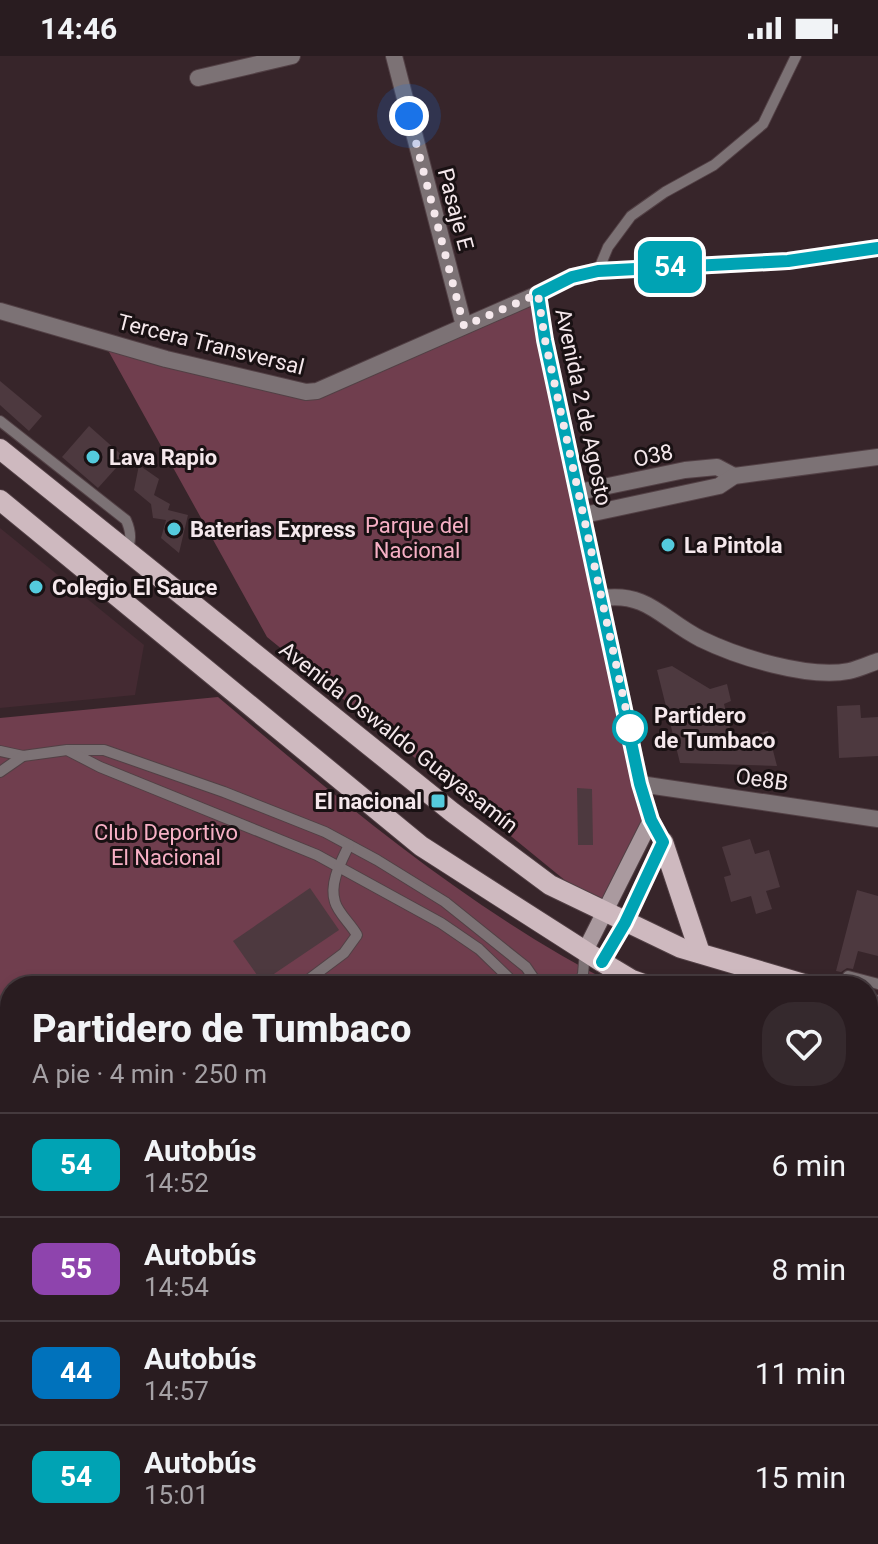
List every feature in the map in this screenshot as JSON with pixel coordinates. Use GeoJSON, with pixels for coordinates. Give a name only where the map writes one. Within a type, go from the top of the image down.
{"type":"FeatureCollection","features":[{"type":"Feature","properties":{"kind":"main road","name":"Avenida 2 de Agosto"},"geometry":{"type":"LineString","coordinates":[[663,842],[651,820],[640,784],[603,598],[545,340],[538,294],[572,277],[598,271],[788,261],[878,248]]}},
{"type":"Feature","properties":{"kind":"main road","name":"Avenida Oswaldo Guayasamín"},"geometry":{"type":"LineString","coordinates":[[0,449],[452,812],[550,885],[681,948],[777,976]]}},
{"type":"Feature","properties":{"kind":"main road"},"geometry":{"type":"LineString","coordinates":[[0,500],[421,846],[626,976]]}},
{"type":"Feature","properties":{"kind":"main road"},"geometry":{"type":"LineString","coordinates":[[593,956],[605,913],[651,820]]}},
{"type":"Feature","properties":{"kind":"main road"},"geometry":{"type":"LineString","coordinates":[[593,956],[625,923],[663,842]]}},
{"type":"Feature","properties":{"kind":"main road"},"geometry":{"type":"LineString","coordinates":[[663,842],[700,953]]}},
{"type":"Feature","properties":{"kind":"street"},"geometry":{"type":"LineString","coordinates":[[198,78],[292,56]]}},
{"type":"Feature","properties":{"kind":"street","name":"Pasaje E"},"geometry":{"type":"LineString","coordinates":[[394,56],[464,326]]}},
{"type":"Feature","properties":{"kind":"street","name":"Tercera Transversal"},"geometry":{"type":"LineString","coordinates":[[0,311],[166,359],[306,392],[317,391],[538,294]]}},
{"type":"Feature","properties":{"kind":"street","name":"O38"},"geometry":{"type":"LineString","coordinates":[[584,515],[719,486],[734,476],[878,457]]}},
{"type":"Feature","properties":{"kind":"street","name":"O38"},"geometry":{"type":"LineString","coordinates":[[579,492],[685,470],[717,467],[734,476]]}},
{"type":"Feature","properties":{"kind":"street"},"geometry":{"type":"LineString","coordinates":[[603,598],[631,597],[701,639],[793,668],[822,673],[849,671],[878,661]]}},
{"type":"Feature","properties":{"kind":"street","name":"Oe8B"},"geometry":{"type":"LineString","coordinates":[[640,784],[878,819]]}},
{"type":"Feature","properties":{"kind":"lane"},"geometry":{"type":"LineString","coordinates":[[598,271],[608,247],[631,216],[665,192],[714,165],[763,124],[796,56]]}},
{"type":"Feature","properties":{"kind":"lane"},"geometry":{"type":"LineString","coordinates":[[0,421],[126,520],[131,531],[127,551]]}},
{"type":"Feature","properties":{"kind":"lane"},"geometry":{"type":"LineString","coordinates":[[67,750],[100,767],[217,812],[338,867],[441,923],[479,949],[507,976]]}},
{"type":"Feature","properties":{"kind":"lane"},"geometry":{"type":"LineString","coordinates":[[0,751],[23,756],[67,750],[104,750],[325,832],[445,902],[526,967],[532,976]]}},
{"type":"Feature","properties":{"kind":"lane"},"geometry":{"type":"LineString","coordinates":[[0,772],[23,756]]}},
{"type":"Feature","properties":{"kind":"lane"},"geometry":{"type":"LineString","coordinates":[[313,976],[344,953],[357,935],[335,904],[333,889],[338,867],[349,845]]}},
{"type":"Feature","properties":{"kind":"lane"},"geometry":{"type":"LineString","coordinates":[[583,974],[593,956]]}},
{"type":"Feature","properties":{"kind":"lane"},"geometry":{"type":"LineString","coordinates":[[583,974],[593,956]]}},
{"type":"Feature","properties":{"kind":"shaded area","name":"Colegio El Sauce"},"geometry":{"type":"Polygon","coordinates":[[[0,528],[144,645],[135,695],[0,708],[0,528]]]}},
{"type":"Feature","properties":{"kind":"green space","name":"Parque del Nacional"},"geometry":{"type":"Polygon","coordinates":[[[548,287],[546,304],[640,784],[650,816],[605,913],[267,637],[104,343],[307,396],[548,287]]]}},
{"type":"Feature","properties":{"kind":"green space","name":"Club Deportivo El Nacional"},"geometry":{"type":"Polygon","coordinates":[[[218,697],[410,854],[511,924],[600,976],[0,976],[0,718],[218,697]]]}},
{"type":"Feature","properties":{"kind":"building"},"geometry":{"type":"Polygon","coordinates":[[[0,381],[42,416],[29,431],[0,405],[0,381]]]}},
{"type":"Feature","properties":{"kind":"building","name":"Lava Rapio"},"geometry":{"type":"Polygon","coordinates":[[[89,426],[125,458],[98,488],[62,457],[89,426]]]}},
{"type":"Feature","properties":{"kind":"building"},"geometry":{"type":"Polygon","coordinates":[[[139,465],[159,479],[154,495],[170,504],[168,510],[188,515],[179,553],[161,538],[166,520],[153,518],[151,504],[134,490],[139,465]]]}},
{"type":"Feature","properties":{"kind":"building"},"geometry":{"type":"Polygon","coordinates":[[[672,666],[710,689],[727,684],[731,701],[724,704],[733,740],[768,731],[777,766],[680,763],[657,670],[672,666]]]}},
{"type":"Feature","properties":{"kind":"building"},"geometry":{"type":"Polygon","coordinates":[[[860,705],[861,718],[878,717],[878,756],[839,758],[837,706],[860,705]]]}},
{"type":"Feature","properties":{"kind":"building"},"geometry":{"type":"Polygon","coordinates":[[[577,788],[592,789],[593,845],[578,845],[577,788]]]}},
{"type":"Feature","properties":{"kind":"building"},"geometry":{"type":"Polygon","coordinates":[[[750,839],[755,854],[769,850],[780,887],[766,891],[772,909],[756,914],[751,896],[731,902],[724,877],[731,875],[722,847],[750,839]]]}},
{"type":"Feature","properties":{"kind":"building"},"geometry":{"type":"Polygon","coordinates":[[[310,888],[339,930],[271,976],[258,976],[233,941],[310,888]]]}},
{"type":"Feature","properties":{"kind":"building"},"geometry":{"type":"Polygon","coordinates":[[[857,890],[878,896],[878,956],[858,951],[853,969],[836,971],[857,890]]]}},
{"type":"Feature","properties":{"kind":"bus line","name":"54"},"geometry":{"type":"LineString","coordinates":[[602,962],[625,923],[663,842],[651,820],[640,784],[603,598],[545,340],[538,294],[572,277],[598,271],[788,261],[878,248]]}},
{"type":"Feature","properties":{"kind":"place","name":"Lava Rapio"},"geometry":{"type":"Point","coordinates":[93,457]}},
{"type":"Feature","properties":{"kind":"place","name":"Baterias Express"},"geometry":{"type":"Point","coordinates":[174,529]}},
{"type":"Feature","properties":{"kind":"place","name":"La Pintola"},"geometry":{"type":"Point","coordinates":[668,545]}},
{"type":"Feature","properties":{"kind":"place","name":"Colegio El Sauce"},"geometry":{"type":"Point","coordinates":[36,587]}},
{"type":"Feature","properties":{"kind":"place","name":"Partidero de Tumbaco"},"geometry":{"type":"Point","coordinates":[630,728]}},
{"type":"Feature","properties":{"kind":"place","name":"El nacional"},"geometry":{"type":"Point","coordinates":[438,801]}},
{"type":"Feature","properties":{"kind":"route"},"geometry":{"type":"LineString","coordinates":[[409,116],[464,326],[538,294],[545,340],[630,728]]}}]}
